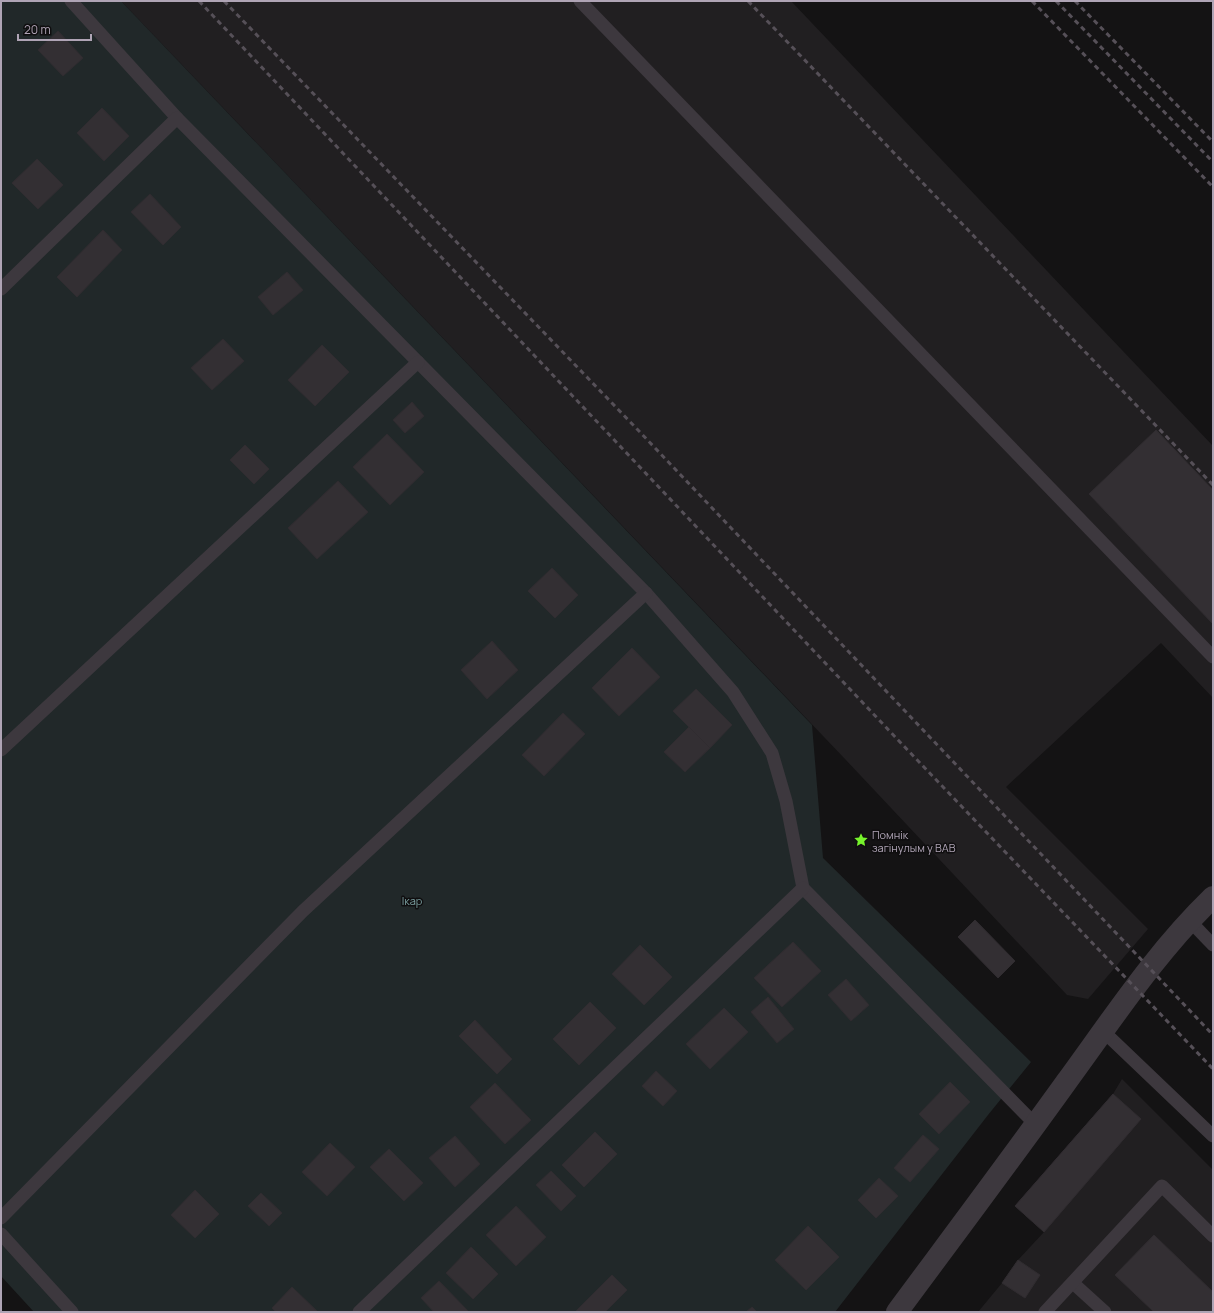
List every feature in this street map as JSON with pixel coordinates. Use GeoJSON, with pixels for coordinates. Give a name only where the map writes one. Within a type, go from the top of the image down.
{"type":"FeatureCollection","features":[{"type":"Feature","properties":{"kind":"street"},"geometry":{"type":"LineString","coordinates":[[897,1312],[1036,1125],[1135,987],[1189,920],[1213,897]]}},
{"type":"Feature","properties":{"kind":"lane"},"geometry":{"type":"LineString","coordinates":[[71,1],[177,118],[646,593],[733,692],[772,753],[786,801],[803,888],[1036,1125]]}},
{"type":"Feature","properties":{"kind":"lane"},"geometry":{"type":"LineString","coordinates":[[580,1],[1213,657]]}},
{"type":"Feature","properties":{"kind":"lane"},"geometry":{"type":"LineString","coordinates":[[1,289],[177,118]]}},
{"type":"Feature","properties":{"kind":"lane"},"geometry":{"type":"LineString","coordinates":[[1,750],[418,362]]}},
{"type":"Feature","properties":{"kind":"lane"},"geometry":{"type":"LineString","coordinates":[[1,1218],[304,911],[646,593]]}},
{"type":"Feature","properties":{"kind":"lane"},"geometry":{"type":"LineString","coordinates":[[359,1312],[803,888]]}},
{"type":"Feature","properties":{"kind":"lane"},"geometry":{"type":"LineString","coordinates":[[1189,920],[1213,945]]}},
{"type":"Feature","properties":{"kind":"lane"},"geometry":{"type":"LineString","coordinates":[[1103,1032],[1213,1136]]}},
{"type":"Feature","properties":{"kind":"lane"},"geometry":{"type":"LineString","coordinates":[[1045,1312],[1162,1186],[1213,1236]]}},
{"type":"Feature","properties":{"kind":"lane"},"geometry":{"type":"LineString","coordinates":[[1,1234],[72,1312]]}},
{"type":"Feature","properties":{"kind":"lane"},"geometry":{"type":"LineString","coordinates":[[1073,1283],[1105,1312]]}},
{"type":"Feature","properties":{"kind":"shaded area"},"geometry":{"type":"Polygon","coordinates":[[[121,1],[791,1],[1213,446],[1213,698],[1161,643],[1006,787],[1148,929],[1088,999],[1067,995],[845,759],[121,1]]]}},
{"type":"Feature","properties":{"kind":"shaded area"},"geometry":{"type":"Polygon","coordinates":[[[1122,1079],[1213,1170],[1213,1312],[978,1312],[1002,1283],[1018,1260],[1044,1232],[1015,1206],[1113,1094],[1122,1079]]]}},
{"type":"Feature","properties":{"kind":"green space","name":"Ікар"},"geometry":{"type":"Polygon","coordinates":[[[1,1],[121,1],[812,725],[823,858],[1031,1062],[835,1312],[34,1312],[1,1276],[1,1]]]}},
{"type":"Feature","properties":{"kind":"building"},"geometry":{"type":"Polygon","coordinates":[[[58,31],[83,58],[63,76],[38,50],[58,31]]]}},
{"type":"Feature","properties":{"kind":"building"},"geometry":{"type":"Polygon","coordinates":[[[102,108],[129,136],[104,161],[77,133],[102,108]]]}},
{"type":"Feature","properties":{"kind":"building"},"geometry":{"type":"Polygon","coordinates":[[[37,159],[63,185],[38,209],[12,183],[37,159]]]}},
{"type":"Feature","properties":{"kind":"building"},"geometry":{"type":"Polygon","coordinates":[[[150,194],[181,227],[163,245],[131,212],[150,194]]]}},
{"type":"Feature","properties":{"kind":"building"},"geometry":{"type":"Polygon","coordinates":[[[103,230],[122,250],[77,297],[57,277],[103,230]]]}},
{"type":"Feature","properties":{"kind":"building"},"geometry":{"type":"Polygon","coordinates":[[[287,272],[303,290],[273,315],[258,297],[287,272]]]}},
{"type":"Feature","properties":{"kind":"building"},"geometry":{"type":"Polygon","coordinates":[[[223,339],[244,361],[212,390],[191,368],[223,339]]]}},
{"type":"Feature","properties":{"kind":"building"},"geometry":{"type":"Polygon","coordinates":[[[322,345],[349,372],[315,406],[288,380],[322,345]]]}},
{"type":"Feature","properties":{"kind":"building"},"geometry":{"type":"Polygon","coordinates":[[[412,402],[424,416],[405,433],[393,420],[412,402]]]}},
{"type":"Feature","properties":{"kind":"building"},"geometry":{"type":"Polygon","coordinates":[[[1156,430],[1213,490],[1213,624],[1089,494],[1156,430]]]}},
{"type":"Feature","properties":{"kind":"building"},"geometry":{"type":"Polygon","coordinates":[[[387,434],[424,472],[390,505],[353,467],[387,434]]]}},
{"type":"Feature","properties":{"kind":"building"},"geometry":{"type":"Polygon","coordinates":[[[245,445],[269,469],[254,484],[230,460],[245,445]]]}},
{"type":"Feature","properties":{"kind":"building"},"geometry":{"type":"Polygon","coordinates":[[[338,481],[368,512],[317,559],[288,528],[338,481]]]}},
{"type":"Feature","properties":{"kind":"building"},"geometry":{"type":"Polygon","coordinates":[[[552,568],[578,595],[555,618],[528,591],[552,568]]]}},
{"type":"Feature","properties":{"kind":"building"},"geometry":{"type":"Polygon","coordinates":[[[492,641],[518,670],[487,699],[461,670],[492,641]]]}},
{"type":"Feature","properties":{"kind":"building"},"geometry":{"type":"Polygon","coordinates":[[[632,648],[660,677],[619,716],[592,688],[632,648]]]}},
{"type":"Feature","properties":{"kind":"building"},"geometry":{"type":"Polygon","coordinates":[[[696,689],[732,725],[710,748],[673,711],[696,689]]]}},
{"type":"Feature","properties":{"kind":"building"},"geometry":{"type":"Polygon","coordinates":[[[563,713],[585,734],[544,776],[522,755],[563,713]]]}},
{"type":"Feature","properties":{"kind":"building"},"geometry":{"type":"Polygon","coordinates":[[[689,727],[710,748],[685,772],[664,752],[689,727]]]}},
{"type":"Feature","properties":{"kind":"building"},"geometry":{"type":"Polygon","coordinates":[[[975,920],[1015,961],[998,978],[958,937],[975,920]]]}},
{"type":"Feature","properties":{"kind":"building"},"geometry":{"type":"Polygon","coordinates":[[[793,942],[821,971],[782,1007],[754,978],[793,942]]]}},
{"type":"Feature","properties":{"kind":"building"},"geometry":{"type":"Polygon","coordinates":[[[640,945],[672,977],[644,1005],[612,974],[640,945]]]}},
{"type":"Feature","properties":{"kind":"building"},"geometry":{"type":"Polygon","coordinates":[[[846,979],[869,1005],[851,1021],[828,995],[846,979]]]}},
{"type":"Feature","properties":{"kind":"building"},"geometry":{"type":"Polygon","coordinates":[[[768,997],[794,1029],[777,1043],[751,1012],[768,997]]]}},
{"type":"Feature","properties":{"kind":"building"},"geometry":{"type":"Polygon","coordinates":[[[590,1002],[616,1028],[579,1065],[553,1039],[590,1002]]]}},
{"type":"Feature","properties":{"kind":"building"},"geometry":{"type":"Polygon","coordinates":[[[724,1008],[748,1032],[710,1069],[686,1044],[724,1008]]]}},
{"type":"Feature","properties":{"kind":"building"},"geometry":{"type":"Polygon","coordinates":[[[475,1020],[512,1059],[497,1074],[459,1036],[475,1020]]]}},
{"type":"Feature","properties":{"kind":"building"},"geometry":{"type":"Polygon","coordinates":[[[656,1071],[677,1091],[663,1106],[642,1086],[656,1071]]]}},
{"type":"Feature","properties":{"kind":"building"},"geometry":{"type":"Polygon","coordinates":[[[950,1082],[970,1102],[939,1134],[919,1114],[950,1082]]]}},
{"type":"Feature","properties":{"kind":"building"},"geometry":{"type":"Polygon","coordinates":[[[495,1083],[531,1120],[505,1144],[470,1107],[495,1083]]]}},
{"type":"Feature","properties":{"kind":"building"},"geometry":{"type":"Polygon","coordinates":[[[1113,1094],[1141,1119],[1044,1232],[1015,1206],[1113,1094]]]}},
{"type":"Feature","properties":{"kind":"building"},"geometry":{"type":"Polygon","coordinates":[[[595,1132],[617,1154],[584,1187],[562,1165],[595,1132]]]}},
{"type":"Feature","properties":{"kind":"building"},"geometry":{"type":"Polygon","coordinates":[[[923,1135],[939,1149],[910,1182],[894,1168],[923,1135]]]}},
{"type":"Feature","properties":{"kind":"building"},"geometry":{"type":"Polygon","coordinates":[[[455,1136],[480,1164],[455,1187],[429,1158],[455,1136]]]}},
{"type":"Feature","properties":{"kind":"building"},"geometry":{"type":"Polygon","coordinates":[[[330,1143],[355,1167],[327,1196],[302,1172],[330,1143]]]}},
{"type":"Feature","properties":{"kind":"building"},"geometry":{"type":"Polygon","coordinates":[[[389,1149],[423,1183],[404,1201],[370,1167],[389,1149]]]}},
{"type":"Feature","properties":{"kind":"building"},"geometry":{"type":"Polygon","coordinates":[[[551,1171],[576,1196],[561,1211],[536,1185],[551,1171]]]}},
{"type":"Feature","properties":{"kind":"building"},"geometry":{"type":"Polygon","coordinates":[[[879,1178],[898,1196],[876,1218],[858,1200],[879,1178]]]}},
{"type":"Feature","properties":{"kind":"building"},"geometry":{"type":"Polygon","coordinates":[[[195,1190],[219,1214],[195,1238],[171,1215],[195,1190]]]}},
{"type":"Feature","properties":{"kind":"building"},"geometry":{"type":"Polygon","coordinates":[[[261,1193],[282,1213],[269,1226],[248,1206],[261,1193]]]}},
{"type":"Feature","properties":{"kind":"building"},"geometry":{"type":"Polygon","coordinates":[[[516,1206],[546,1237],[516,1266],[486,1235],[516,1206]]]}},
{"type":"Feature","properties":{"kind":"building"},"geometry":{"type":"Polygon","coordinates":[[[808,1226],[839,1257],[806,1290],[775,1260],[808,1226]]]}},
{"type":"Feature","properties":{"kind":"building"},"geometry":{"type":"Polygon","coordinates":[[[1154,1235],[1213,1292],[1213,1312],[1154,1312],[1115,1275],[1154,1235]]]}},
{"type":"Feature","properties":{"kind":"building"},"geometry":{"type":"Polygon","coordinates":[[[471,1247],[498,1274],[473,1299],[446,1273],[471,1247]]]}},
{"type":"Feature","properties":{"kind":"building"},"geometry":{"type":"Polygon","coordinates":[[[1018,1260],[1040,1275],[1025,1298],[1002,1283],[1018,1260]]]}},
{"type":"Feature","properties":{"kind":"building"},"geometry":{"type":"Polygon","coordinates":[[[612,1275],[627,1290],[605,1312],[575,1312],[612,1275]]]}},
{"type":"Feature","properties":{"kind":"building"},"geometry":{"type":"Polygon","coordinates":[[[439,1281],[469,1312],[434,1312],[421,1298],[439,1281]]]}},
{"type":"Feature","properties":{"kind":"building"},"geometry":{"type":"Polygon","coordinates":[[[292,1287],[318,1312],[276,1312],[272,1308],[292,1287]]]}},
{"type":"Feature","properties":{"kind":"building"},"geometry":{"type":"Polygon","coordinates":[[[752,1307],[757,1312],[746,1312],[752,1307]]]}},
{"type":"Feature","properties":{"kind":"railway"},"geometry":{"type":"LineString","coordinates":[[199,1],[899,741],[1213,1069]]}},
{"type":"Feature","properties":{"kind":"railway"},"geometry":{"type":"LineString","coordinates":[[224,1],[637,429],[1213,1035]]}},
{"type":"Feature","properties":{"kind":"railway"},"geometry":{"type":"LineString","coordinates":[[748,1],[1213,485]]}},
{"type":"Feature","properties":{"kind":"railway"},"geometry":{"type":"LineString","coordinates":[[1032,1],[1213,187]]}},
{"type":"Feature","properties":{"kind":"railway"},"geometry":{"type":"LineString","coordinates":[[1056,1],[1213,162]]}},
{"type":"Feature","properties":{"kind":"railway"},"geometry":{"type":"LineString","coordinates":[[1075,1],[1213,142]]}},
{"type":"Feature","properties":{"kind":"place","name":"Помнік загінулым у ВАВ"},"geometry":{"type":"Point","coordinates":[861,840]}}]}
